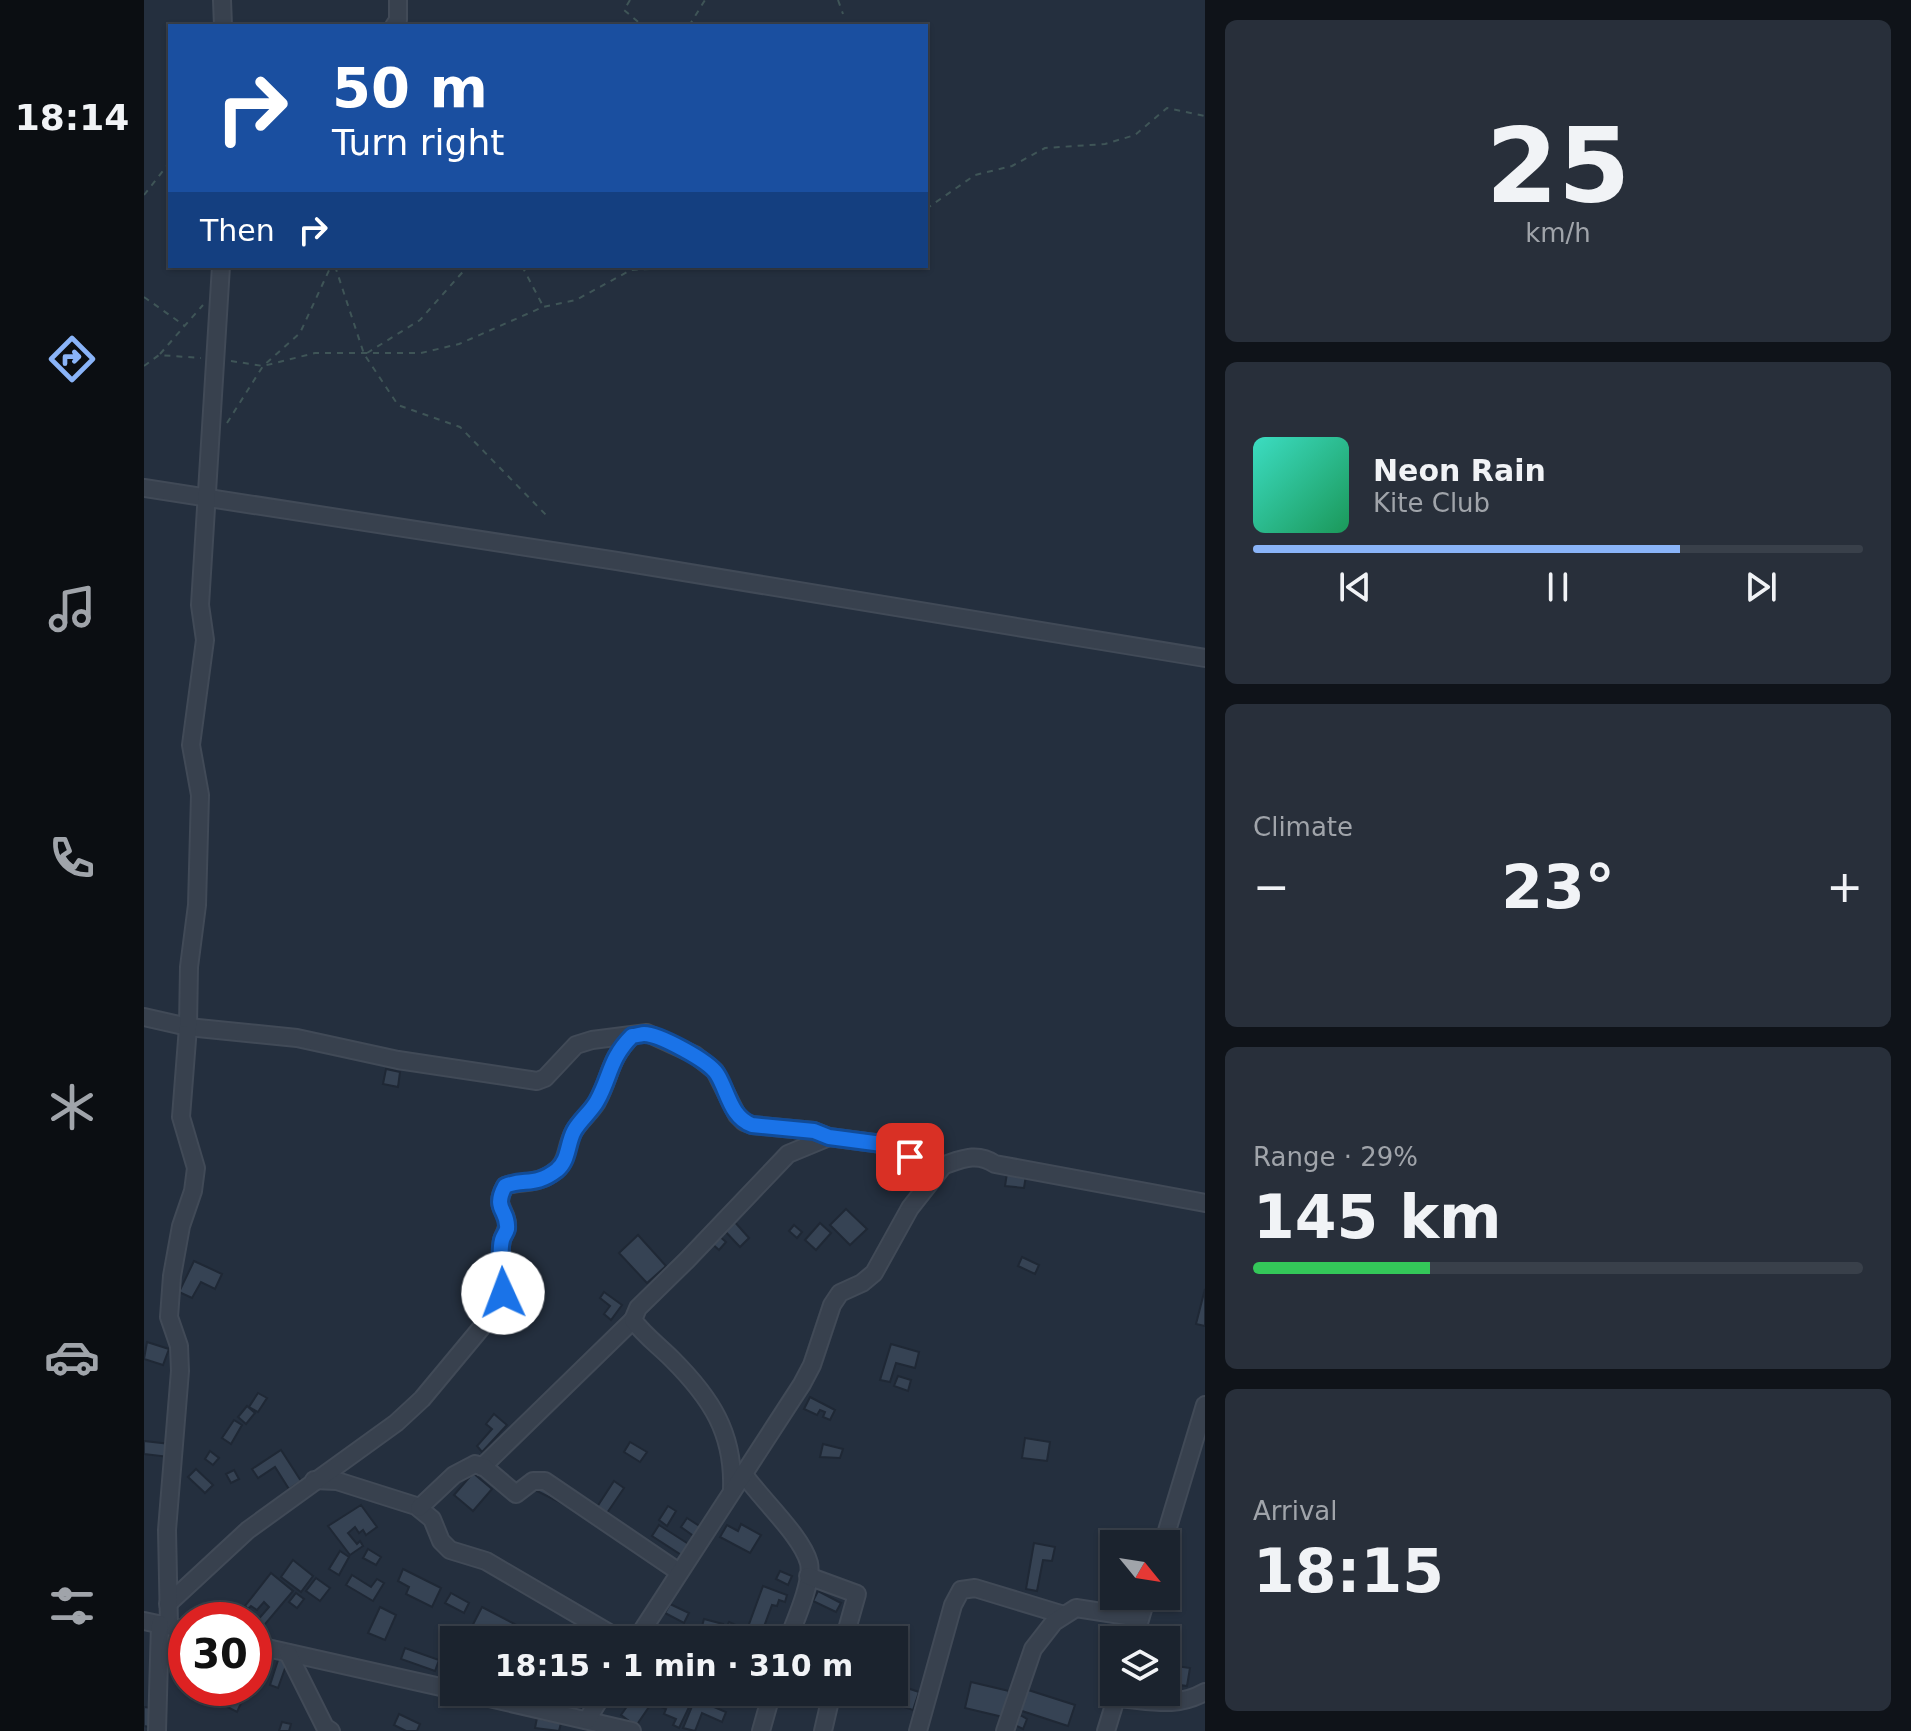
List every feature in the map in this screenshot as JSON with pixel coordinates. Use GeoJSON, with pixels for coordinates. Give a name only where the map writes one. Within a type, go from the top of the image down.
{"type":"FeatureCollection","features":[{"type":"Feature","properties":{"kind":"street"},"geometry":{"type":"LineString","coordinates":[[395,24],[398,0]]}},
{"type":"Feature","properties":{"kind":"street"},"geometry":{"type":"LineString","coordinates":[[221,1],[223,24]]}},
{"type":"Feature","properties":{"kind":"street"},"geometry":{"type":"LineString","coordinates":[[157,1731],[168,1604],[167,1530],[180,1371],[179,1346],[169,1317],[181,1226],[193,1191],[196,1168],[181,1117],[189,967],[197,905],[200,795],[191,745],[205,640],[200,605],[221,268]]}},
{"type":"Feature","properties":{"kind":"street"},"geometry":{"type":"LineString","coordinates":[[222,283],[234,268]]}},
{"type":"Feature","properties":{"kind":"street"},"geometry":{"type":"LineString","coordinates":[[144,488],[1205,658]]}},
{"type":"Feature","properties":{"kind":"street"},"geometry":{"type":"LineString","coordinates":[[144,1017],[188,1027],[297,1038],[398,1060],[537,1081],[545,1078],[576,1045],[647,1033],[695,1055],[715,1071],[737,1115],[752,1125],[814,1131],[829,1137],[882,1144],[924,1166],[935,1168],[959,1159],[986,1158],[995,1164],[1205,1203]]}},
{"type":"Feature","properties":{"kind":"street"},"geometry":{"type":"LineString","coordinates":[[170,1602],[248,1530],[396,1423],[422,1399],[501,1304],[502,1240],[507,1224],[501,1210],[500,1195],[505,1186],[531,1184],[559,1169],[565,1161],[574,1132],[597,1102],[611,1062],[632,1036]]}},
{"type":"Feature","properties":{"kind":"street"},"geometry":{"type":"LineString","coordinates":[[482,1467],[633,1320],[638,1308],[788,1154],[829,1137]]}},
{"type":"Feature","properties":{"kind":"street"},"geometry":{"type":"LineString","coordinates":[[645,1626],[802,1384],[812,1365],[832,1305],[840,1293],[862,1283],[874,1273],[910,1208],[943,1166]]}},
{"type":"Feature","properties":{"kind":"street"},"geometry":{"type":"LineString","coordinates":[[633,1320],[698,1388],[721,1422],[733,1461],[732,1491]]}},
{"type":"Feature","properties":{"kind":"street"},"geometry":{"type":"LineString","coordinates":[[1167,1530],[1205,1405]]}},
{"type":"Feature","properties":{"kind":"street"},"geometry":{"type":"LineString","coordinates":[[419,1508],[466,1467],[475,1464],[516,1494],[533,1481],[545,1481],[679,1572]]}},
{"type":"Feature","properties":{"kind":"street"},"geometry":{"type":"LineString","coordinates":[[743,1473],[799,1542],[809,1565],[792,1626]]}},
{"type":"Feature","properties":{"kind":"street"},"geometry":{"type":"LineString","coordinates":[[314,1480],[357,1486],[419,1508],[432,1519],[441,1541],[450,1550],[486,1561],[597,1626]]}},
{"type":"Feature","properties":{"kind":"street"},"geometry":{"type":"LineString","coordinates":[[808,1576],[857,1594],[848,1626]]}},
{"type":"Feature","properties":{"kind":"street"},"geometry":{"type":"LineString","coordinates":[[918,1731],[953,1605],[961,1590],[975,1588],[1064,1615]]}},
{"type":"Feature","properties":{"kind":"street"},"geometry":{"type":"LineString","coordinates":[[1005,1731],[1033,1649],[1054,1622],[1076,1608],[1140,1618]]}},
{"type":"Feature","properties":{"kind":"street"},"geometry":{"type":"LineString","coordinates":[[1138,1626],[1143,1610]]}},
{"type":"Feature","properties":{"kind":"street"},"geometry":{"type":"LineString","coordinates":[[272,1649],[440,1687]]}},
{"type":"Feature","properties":{"kind":"street"},"geometry":{"type":"LineString","coordinates":[[288,1653],[325,1727],[331,1731]]}},
{"type":"Feature","properties":{"kind":"street"},"geometry":{"type":"LineString","coordinates":[[1180,1702],[1189,1702],[1205,1692]]}},
{"type":"Feature","properties":{"kind":"street"},"geometry":{"type":"LineString","coordinates":[[514,1706],[577,1723],[632,1731]]}},
{"type":"Feature","properties":{"kind":"street"},"geometry":{"type":"LineString","coordinates":[[577,1723],[592,1706]]}},
{"type":"Feature","properties":{"kind":"street"},"geometry":{"type":"LineString","coordinates":[[761,1731],[768,1706]]}},
{"type":"Feature","properties":{"kind":"street"},"geometry":{"type":"LineString","coordinates":[[823,1731],[829,1706]]}},
{"type":"Feature","properties":{"kind":"street"},"geometry":{"type":"LineString","coordinates":[[1106,1731],[1114,1706]]}},
{"type":"Feature","properties":{"kind":"path"},"geometry":{"type":"LineString","coordinates":[[630,0],[624,10],[641,24]]}},
{"type":"Feature","properties":{"kind":"path"},"geometry":{"type":"LineString","coordinates":[[690,24],[705,0]]}},
{"type":"Feature","properties":{"kind":"path"},"geometry":{"type":"LineString","coordinates":[[838,0],[843,14]]}},
{"type":"Feature","properties":{"kind":"path"},"geometry":{"type":"LineString","coordinates":[[928,208],[975,175],[1012,166],[1045,148],[1105,144],[1135,135],[1167,108],[1205,116]]}},
{"type":"Feature","properties":{"kind":"path"},"geometry":{"type":"LineString","coordinates":[[144,195],[168,165]]}},
{"type":"Feature","properties":{"kind":"path"},"geometry":{"type":"LineString","coordinates":[[212,446],[263,366],[300,333],[332,268]]}},
{"type":"Feature","properties":{"kind":"path"},"geometry":{"type":"LineString","coordinates":[[334,268],[364,354],[398,405],[460,427],[548,517]]}},
{"type":"Feature","properties":{"kind":"path"},"geometry":{"type":"LineString","coordinates":[[364,354],[420,320],[466,268]]}},
{"type":"Feature","properties":{"kind":"path"},"geometry":{"type":"LineString","coordinates":[[523,268],[543,307]]}},
{"type":"Feature","properties":{"kind":"path"},"geometry":{"type":"LineString","coordinates":[[159,355],[263,366],[315,353],[421,353],[459,344],[543,307],[576,300],[631,270],[667,268]]}},
{"type":"Feature","properties":{"kind":"path"},"geometry":{"type":"LineString","coordinates":[[144,297],[186,327]]}},
{"type":"Feature","properties":{"kind":"path"},"geometry":{"type":"LineString","coordinates":[[144,366],[159,355],[204,305]]}},
{"type":"Feature","properties":{"kind":"building"},"geometry":{"type":"Polygon","coordinates":[[[386,1069],[400,1072],[398,1087],[383,1084],[386,1069]]]}},
{"type":"Feature","properties":{"kind":"building"},"geometry":{"type":"Polygon","coordinates":[[[1007,1173],[1026,1175],[1024,1188],[1005,1186],[1007,1173]]]}},
{"type":"Feature","properties":{"kind":"building"},"geometry":{"type":"Polygon","coordinates":[[[846,1209],[867,1229],[850,1245],[830,1225],[846,1209]]]}},
{"type":"Feature","properties":{"kind":"building"},"geometry":{"type":"Polygon","coordinates":[[[733,1220],[749,1238],[740,1247],[723,1229],[733,1220]]]}},
{"type":"Feature","properties":{"kind":"building"},"geometry":{"type":"Polygon","coordinates":[[[820,1223],[831,1233],[816,1250],[805,1240],[820,1223]]]}},
{"type":"Feature","properties":{"kind":"building"},"geometry":{"type":"Polygon","coordinates":[[[794,1225],[802,1232],[797,1238],[789,1231],[794,1225]]]}},
{"type":"Feature","properties":{"kind":"building"},"geometry":{"type":"Polygon","coordinates":[[[717,1234],[726,1242],[719,1250],[710,1242],[717,1234]]]}},
{"type":"Feature","properties":{"kind":"building"},"geometry":{"type":"Polygon","coordinates":[[[638,1235],[666,1266],[647,1283],[619,1253],[638,1235]]]}},
{"type":"Feature","properties":{"kind":"building"},"geometry":{"type":"Polygon","coordinates":[[[1022,1257],[1039,1265],[1035,1274],[1018,1266],[1022,1257]]]}},
{"type":"Feature","properties":{"kind":"building"},"geometry":{"type":"Polygon","coordinates":[[[194,1261],[222,1274],[215,1289],[201,1282],[192,1298],[179,1292],[194,1261]]]}},
{"type":"Feature","properties":{"kind":"building"},"geometry":{"type":"Polygon","coordinates":[[[1205,1289],[1205,1326],[1196,1324],[1205,1289]]]}},
{"type":"Feature","properties":{"kind":"building"},"geometry":{"type":"Polygon","coordinates":[[[604,1292],[622,1305],[611,1320],[604,1314],[610,1306],[600,1298],[604,1292]]]}},
{"type":"Feature","properties":{"kind":"building"},"geometry":{"type":"Polygon","coordinates":[[[147,1342],[169,1349],[163,1365],[144,1359],[147,1342]]]}},
{"type":"Feature","properties":{"kind":"building"},"geometry":{"type":"Polygon","coordinates":[[[891,1344],[919,1352],[915,1368],[896,1363],[890,1382],[880,1380],[891,1344]]]}},
{"type":"Feature","properties":{"kind":"building"},"geometry":{"type":"Polygon","coordinates":[[[898,1376],[911,1380],[908,1391],[894,1386],[898,1376]]]}},
{"type":"Feature","properties":{"kind":"building"},"geometry":{"type":"Polygon","coordinates":[[[258,1393],[267,1398],[258,1412],[249,1407],[258,1393]]]}},
{"type":"Feature","properties":{"kind":"building"},"geometry":{"type":"Polygon","coordinates":[[[810,1397],[835,1410],[830,1420],[823,1417],[825,1412],[820,1410],[817,1415],[804,1409],[810,1397]]]}},
{"type":"Feature","properties":{"kind":"building"},"geometry":{"type":"Polygon","coordinates":[[[247,1406],[255,1413],[246,1424],[238,1417],[247,1406]]]}},
{"type":"Feature","properties":{"kind":"building"},"geometry":{"type":"Polygon","coordinates":[[[494,1414],[507,1425],[482,1452],[477,1446],[492,1429],[486,1424],[494,1414]]]}},
{"type":"Feature","properties":{"kind":"building"},"geometry":{"type":"Polygon","coordinates":[[[234,1420],[242,1425],[231,1444],[222,1438],[234,1420]]]}},
{"type":"Feature","properties":{"kind":"building"},"geometry":{"type":"Polygon","coordinates":[[[1025,1438],[1050,1442],[1047,1461],[1022,1458],[1025,1438]]]}},
{"type":"Feature","properties":{"kind":"building"},"geometry":{"type":"Polygon","coordinates":[[[144,1441],[170,1444],[169,1457],[144,1454],[144,1441]]]}},
{"type":"Feature","properties":{"kind":"building"},"geometry":{"type":"Polygon","coordinates":[[[630,1442],[647,1452],[640,1462],[624,1452],[630,1442]]]}},
{"type":"Feature","properties":{"kind":"building"},"geometry":{"type":"Polygon","coordinates":[[[823,1444],[843,1449],[840,1458],[820,1457],[823,1444]]]}},
{"type":"Feature","properties":{"kind":"building"},"geometry":{"type":"Polygon","coordinates":[[[281,1450],[301,1481],[289,1489],[275,1467],[258,1478],[252,1469],[281,1450]]]}},
{"type":"Feature","properties":{"kind":"building"},"geometry":{"type":"Polygon","coordinates":[[[210,1451],[219,1458],[213,1465],[205,1459],[210,1451]]]}},
{"type":"Feature","properties":{"kind":"building"},"geometry":{"type":"Polygon","coordinates":[[[196,1469],[213,1485],[205,1493],[188,1477],[196,1469]]]}},
{"type":"Feature","properties":{"kind":"building"},"geometry":{"type":"Polygon","coordinates":[[[234,1470],[239,1479],[231,1483],[226,1474],[234,1470]]]}},
{"type":"Feature","properties":{"kind":"building"},"geometry":{"type":"Polygon","coordinates":[[[473,1473],[492,1489],[473,1511],[454,1495],[473,1473]]]}},
{"type":"Feature","properties":{"kind":"building"},"geometry":{"type":"Polygon","coordinates":[[[614,1481],[624,1488],[607,1513],[597,1507],[614,1481]]]}},
{"type":"Feature","properties":{"kind":"building"},"geometry":{"type":"Polygon","coordinates":[[[536,1483],[568,1499],[565,1505],[533,1489],[536,1483]]]}},
{"type":"Feature","properties":{"kind":"building"},"geometry":{"type":"Polygon","coordinates":[[[361,1505],[377,1527],[366,1535],[363,1530],[359,1533],[355,1527],[348,1533],[357,1544],[360,1541],[363,1546],[350,1555],[328,1526],[361,1505]]]}},
{"type":"Feature","properties":{"kind":"building"},"geometry":{"type":"Polygon","coordinates":[[[668,1506],[676,1511],[667,1526],[659,1520],[668,1506]]]}},
{"type":"Feature","properties":{"kind":"building"},"geometry":{"type":"Polygon","coordinates":[[[687,1518],[701,1527],[695,1537],[681,1527],[687,1518]]]}},
{"type":"Feature","properties":{"kind":"building"},"geometry":{"type":"Polygon","coordinates":[[[741,1524],[761,1535],[750,1553],[720,1537],[727,1525],[738,1531],[741,1524]]]}},
{"type":"Feature","properties":{"kind":"building"},"geometry":{"type":"Polygon","coordinates":[[[659,1525],[690,1545],[683,1556],[652,1536],[659,1525]]]}},
{"type":"Feature","properties":{"kind":"building"},"geometry":{"type":"Polygon","coordinates":[[[1034,1543],[1055,1547],[1052,1561],[1043,1560],[1037,1591],[1026,1589],[1034,1543]]]}},
{"type":"Feature","properties":{"kind":"building"},"geometry":{"type":"Polygon","coordinates":[[[368,1549],[381,1557],[376,1565],[363,1558],[368,1549]]]}},
{"type":"Feature","properties":{"kind":"building"},"geometry":{"type":"Polygon","coordinates":[[[340,1551],[349,1557],[339,1575],[329,1569],[340,1551]]]}},
{"type":"Feature","properties":{"kind":"building"},"geometry":{"type":"Polygon","coordinates":[[[293,1560],[313,1576],[301,1592],[281,1577],[293,1560]]]}},
{"type":"Feature","properties":{"kind":"building"},"geometry":{"type":"Polygon","coordinates":[[[403,1569],[441,1588],[432,1607],[406,1594],[409,1587],[398,1581],[403,1569]]]}},
{"type":"Feature","properties":{"kind":"building"},"geometry":{"type":"Polygon","coordinates":[[[780,1571],[792,1576],[788,1585],[776,1579],[780,1571]]]}},
{"type":"Feature","properties":{"kind":"building"},"geometry":{"type":"Polygon","coordinates":[[[271,1573],[293,1591],[272,1616],[272,1602],[248,1602],[271,1573]]]}},
{"type":"Feature","properties":{"kind":"building"},"geometry":{"type":"Polygon","coordinates":[[[352,1575],[371,1587],[377,1579],[384,1583],[373,1601],[346,1585],[352,1575]]]}},
{"type":"Feature","properties":{"kind":"building"},"geometry":{"type":"Polygon","coordinates":[[[316,1578],[330,1588],[320,1601],[306,1591],[316,1578]]]}},
{"type":"Feature","properties":{"kind":"building"},"geometry":{"type":"Polygon","coordinates":[[[763,1586],[787,1595],[785,1602],[779,1600],[777,1606],[772,1605],[764,1626],[748,1626],[763,1586]]]}},
{"type":"Feature","properties":{"kind":"building"},"geometry":{"type":"Polygon","coordinates":[[[818,1591],[841,1603],[836,1612],[813,1601],[818,1591]]]}},
{"type":"Feature","properties":{"kind":"building"},"geometry":{"type":"Polygon","coordinates":[[[296,1593],[304,1599],[297,1608],[289,1602],[296,1593]]]}},
{"type":"Feature","properties":{"kind":"building"},"geometry":{"type":"Polygon","coordinates":[[[451,1593],[469,1603],[464,1613],[445,1603],[451,1593]]]}},
{"type":"Feature","properties":{"kind":"building"},"geometry":{"type":"Polygon","coordinates":[[[670,1604],[689,1613],[684,1623],[665,1613],[670,1604]]]}},
{"type":"Feature","properties":{"kind":"building"},"geometry":{"type":"Polygon","coordinates":[[[380,1607],[396,1615],[385,1640],[368,1633],[380,1607]]]}},
{"type":"Feature","properties":{"kind":"building"},"geometry":{"type":"Polygon","coordinates":[[[482,1607],[518,1626],[472,1626],[482,1607]]]}},
{"type":"Feature","properties":{"kind":"building"},"geometry":{"type":"Polygon","coordinates":[[[704,1619],[723,1624],[722,1626],[702,1626],[704,1619]]]}},
{"type":"Feature","properties":{"kind":"building"},"geometry":{"type":"Polygon","coordinates":[[[405,1648],[439,1660],[435,1671],[401,1659],[405,1648]]]}},
{"type":"Feature","properties":{"kind":"building"},"geometry":{"type":"Polygon","coordinates":[[[279,1657],[288,1660],[278,1688],[272,1686],[279,1657]]]}},
{"type":"Feature","properties":{"kind":"building"},"geometry":{"type":"Polygon","coordinates":[[[1180,1667],[1190,1668],[1187,1686],[1180,1685],[1180,1667]]]}},
{"type":"Feature","properties":{"kind":"building"},"geometry":{"type":"Polygon","coordinates":[[[971,1682],[1009,1691],[1003,1717],[965,1708],[971,1682]]]}},
{"type":"Feature","properties":{"kind":"building"},"geometry":{"type":"Polygon","coordinates":[[[908,1688],[919,1692],[913,1710],[901,1706],[908,1706],[908,1688]]]}},
{"type":"Feature","properties":{"kind":"building"},"geometry":{"type":"Polygon","coordinates":[[[1025,1689],[1075,1705],[1068,1726],[1019,1710],[1025,1689]]]}},
{"type":"Feature","properties":{"kind":"building"},"geometry":{"type":"Polygon","coordinates":[[[225,1706],[240,1706],[237,1712],[225,1706]]]}},
{"type":"Feature","properties":{"kind":"building"},"geometry":{"type":"Polygon","coordinates":[[[627,1706],[650,1706],[636,1726],[621,1715],[627,1706]]]}},
{"type":"Feature","properties":{"kind":"building"},"geometry":{"type":"Polygon","coordinates":[[[690,1706],[679,1728],[673,1725],[676,1719],[664,1714],[666,1709],[661,1707],[690,1706]]]}},
{"type":"Feature","properties":{"kind":"building"},"geometry":{"type":"Polygon","coordinates":[[[692,1706],[712,1706],[726,1712],[722,1722],[702,1713],[695,1731],[683,1728],[692,1706]]]}},
{"type":"Feature","properties":{"kind":"building"},"geometry":{"type":"Polygon","coordinates":[[[144,1707],[161,1709],[150,1718],[149,1727],[144,1726],[144,1707]]]}},
{"type":"Feature","properties":{"kind":"building"},"geometry":{"type":"Polygon","coordinates":[[[399,1714],[420,1724],[417,1731],[406,1731],[394,1725],[399,1714]]]}},
{"type":"Feature","properties":{"kind":"building"},"geometry":{"type":"Polygon","coordinates":[[[1020,1715],[1027,1719],[1023,1729],[1015,1725],[1020,1715]]]}},
{"type":"Feature","properties":{"kind":"building"},"geometry":{"type":"Polygon","coordinates":[[[537,1718],[561,1723],[559,1731],[535,1728],[537,1718]]]}},
{"type":"Feature","properties":{"kind":"building"},"geometry":{"type":"Polygon","coordinates":[[[282,1722],[291,1724],[289,1731],[279,1731],[282,1722]]]}},
{"type":"Feature","properties":{"kind":"route"},"geometry":{"type":"LineString","coordinates":[[503,1293],[502,1240],[507,1224],[499,1203],[500,1195],[505,1186],[531,1184],[559,1169],[565,1161],[574,1132],[597,1102],[611,1062],[632,1036],[647,1033],[695,1055],[715,1071],[737,1115],[744,1122],[882,1144],[910,1157]]}}]}
